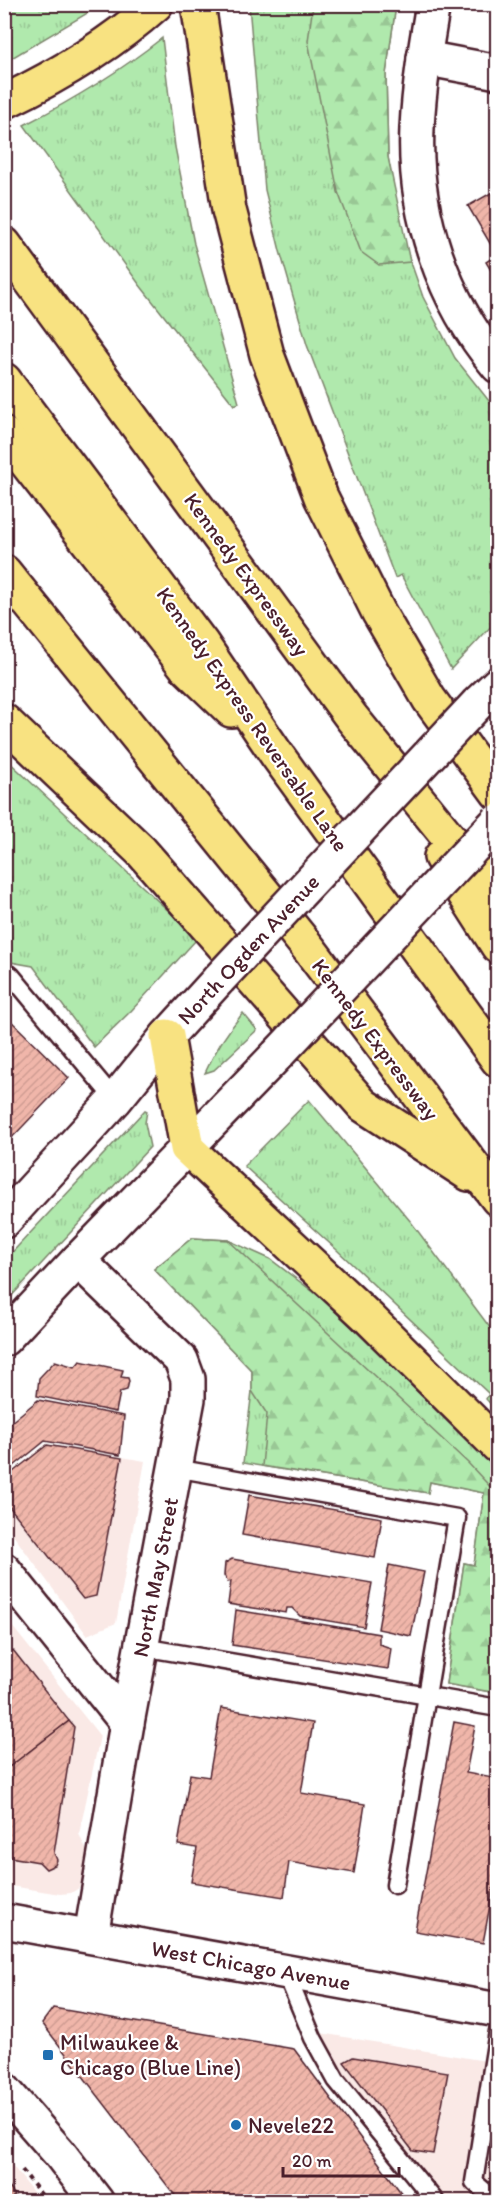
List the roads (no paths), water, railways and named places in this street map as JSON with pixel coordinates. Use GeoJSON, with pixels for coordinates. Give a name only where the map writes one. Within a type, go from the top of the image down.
{"type":"FeatureCollection","features":[{"type":"Feature","properties":{"kind":"highway"},"geometry":{"type":"LineString","coordinates":[[198,4],[229,210],[272,366],[321,497],[379,613],[429,699],[498,793]]}},
{"type":"Feature","properties":{"kind":"highway"},"geometry":{"type":"LineString","coordinates":[[4,102],[40,85],[99,48],[152,9]]}},
{"type":"Feature","properties":{"kind":"highway","name":"Kennedy Expressway"},"geometry":{"type":"LineString","coordinates":[[4,244],[352,718],[498,898]]}},
{"type":"Feature","properties":{"kind":"highway","name":"Kennedy Express Reversable Lane"},"geometry":{"type":"LineString","coordinates":[[4,380],[202,644],[277,755],[498,1060]]}},
{"type":"Feature","properties":{"kind":"highway"},"geometry":{"type":"LineString","coordinates":[[4,434],[186,667],[277,755]]}},
{"type":"Feature","properties":{"kind":"highway","name":"Kennedy Expressway"},"geometry":{"type":"LineString","coordinates":[[4,572],[310,950],[494,1194]]}},
{"type":"Feature","properties":{"kind":"highway"},"geometry":{"type":"LineString","coordinates":[[352,718],[498,946]]}},
{"type":"Feature","properties":{"kind":"highway"},"geometry":{"type":"LineString","coordinates":[[4,721],[141,851],[363,1105],[494,1194]]}},
{"type":"Feature","properties":{"kind":"highway"},"geometry":{"type":"LineString","coordinates":[[167,1036],[187,1148],[370,1319],[498,1446]]}},
{"type":"Feature","properties":{"kind":"main road"},"geometry":{"type":"LineString","coordinates":[[433,4],[424,58],[417,129],[419,187],[428,233],[445,282],[480,346],[498,366]]}},
{"type":"Feature","properties":{"kind":"main road"},"geometry":{"type":"LineString","coordinates":[[424,58],[498,72]]}},
{"type":"Feature","properties":{"kind":"main road","name":"North Ogden Avenue"},"geometry":{"type":"LineString","coordinates":[[4,1221],[115,1100],[167,1036],[219,979],[488,693]]}},
{"type":"Feature","properties":{"kind":"main road"},"geometry":{"type":"LineString","coordinates":[[4,1339],[498,821]]}},
{"type":"Feature","properties":{"kind":"main road","name":"North May Street"},"geometry":{"type":"LineString","coordinates":[[78,1260],[181,1360],[188,1379],[188,1399],[127,1723],[91,1936]]}},
{"type":"Feature","properties":{"kind":"main road"},"geometry":{"type":"LineString","coordinates":[[4,1570],[127,1723]]}},
{"type":"Feature","properties":{"kind":"main road","name":"West Chicago Avenue"},"geometry":{"type":"LineString","coordinates":[[4,1921],[498,2010]]}},
{"type":"Feature","properties":{"kind":"main road"},"geometry":{"type":"LineString","coordinates":[[4,2090],[98,2202]]}},
{"type":"Feature","properties":{"kind":"lane"},"geometry":{"type":"LineString","coordinates":[[4,974],[11,975],[115,1100]]}},
{"type":"Feature","properties":{"kind":"lane"},"geometry":{"type":"LineString","coordinates":[[175,1468],[457,1518],[395,1885]]}},
{"type":"Feature","properties":{"kind":"lane"},"geometry":{"type":"LineString","coordinates":[[142,1647],[498,1708]]}},
{"type":"Feature","properties":{"kind":"lane"},"geometry":{"type":"LineString","coordinates":[[285,1971],[313,2038],[336,2080],[436,2202]]}},
{"type":"Feature","properties":{"kind":"lane"},"geometry":{"type":"LineString","coordinates":[[497,2202],[474,2182],[492,2106],[498,2031]]}},
{"type":"Feature","properties":{"kind":"place","name":"Milwaukee & Chicago (Blue Line)"},"geometry":{"type":"Point","coordinates":[48,2055]}},
{"type":"Feature","properties":{"kind":"place","name":"Nevele22"},"geometry":{"type":"Point","coordinates":[236,2125]}}]}
